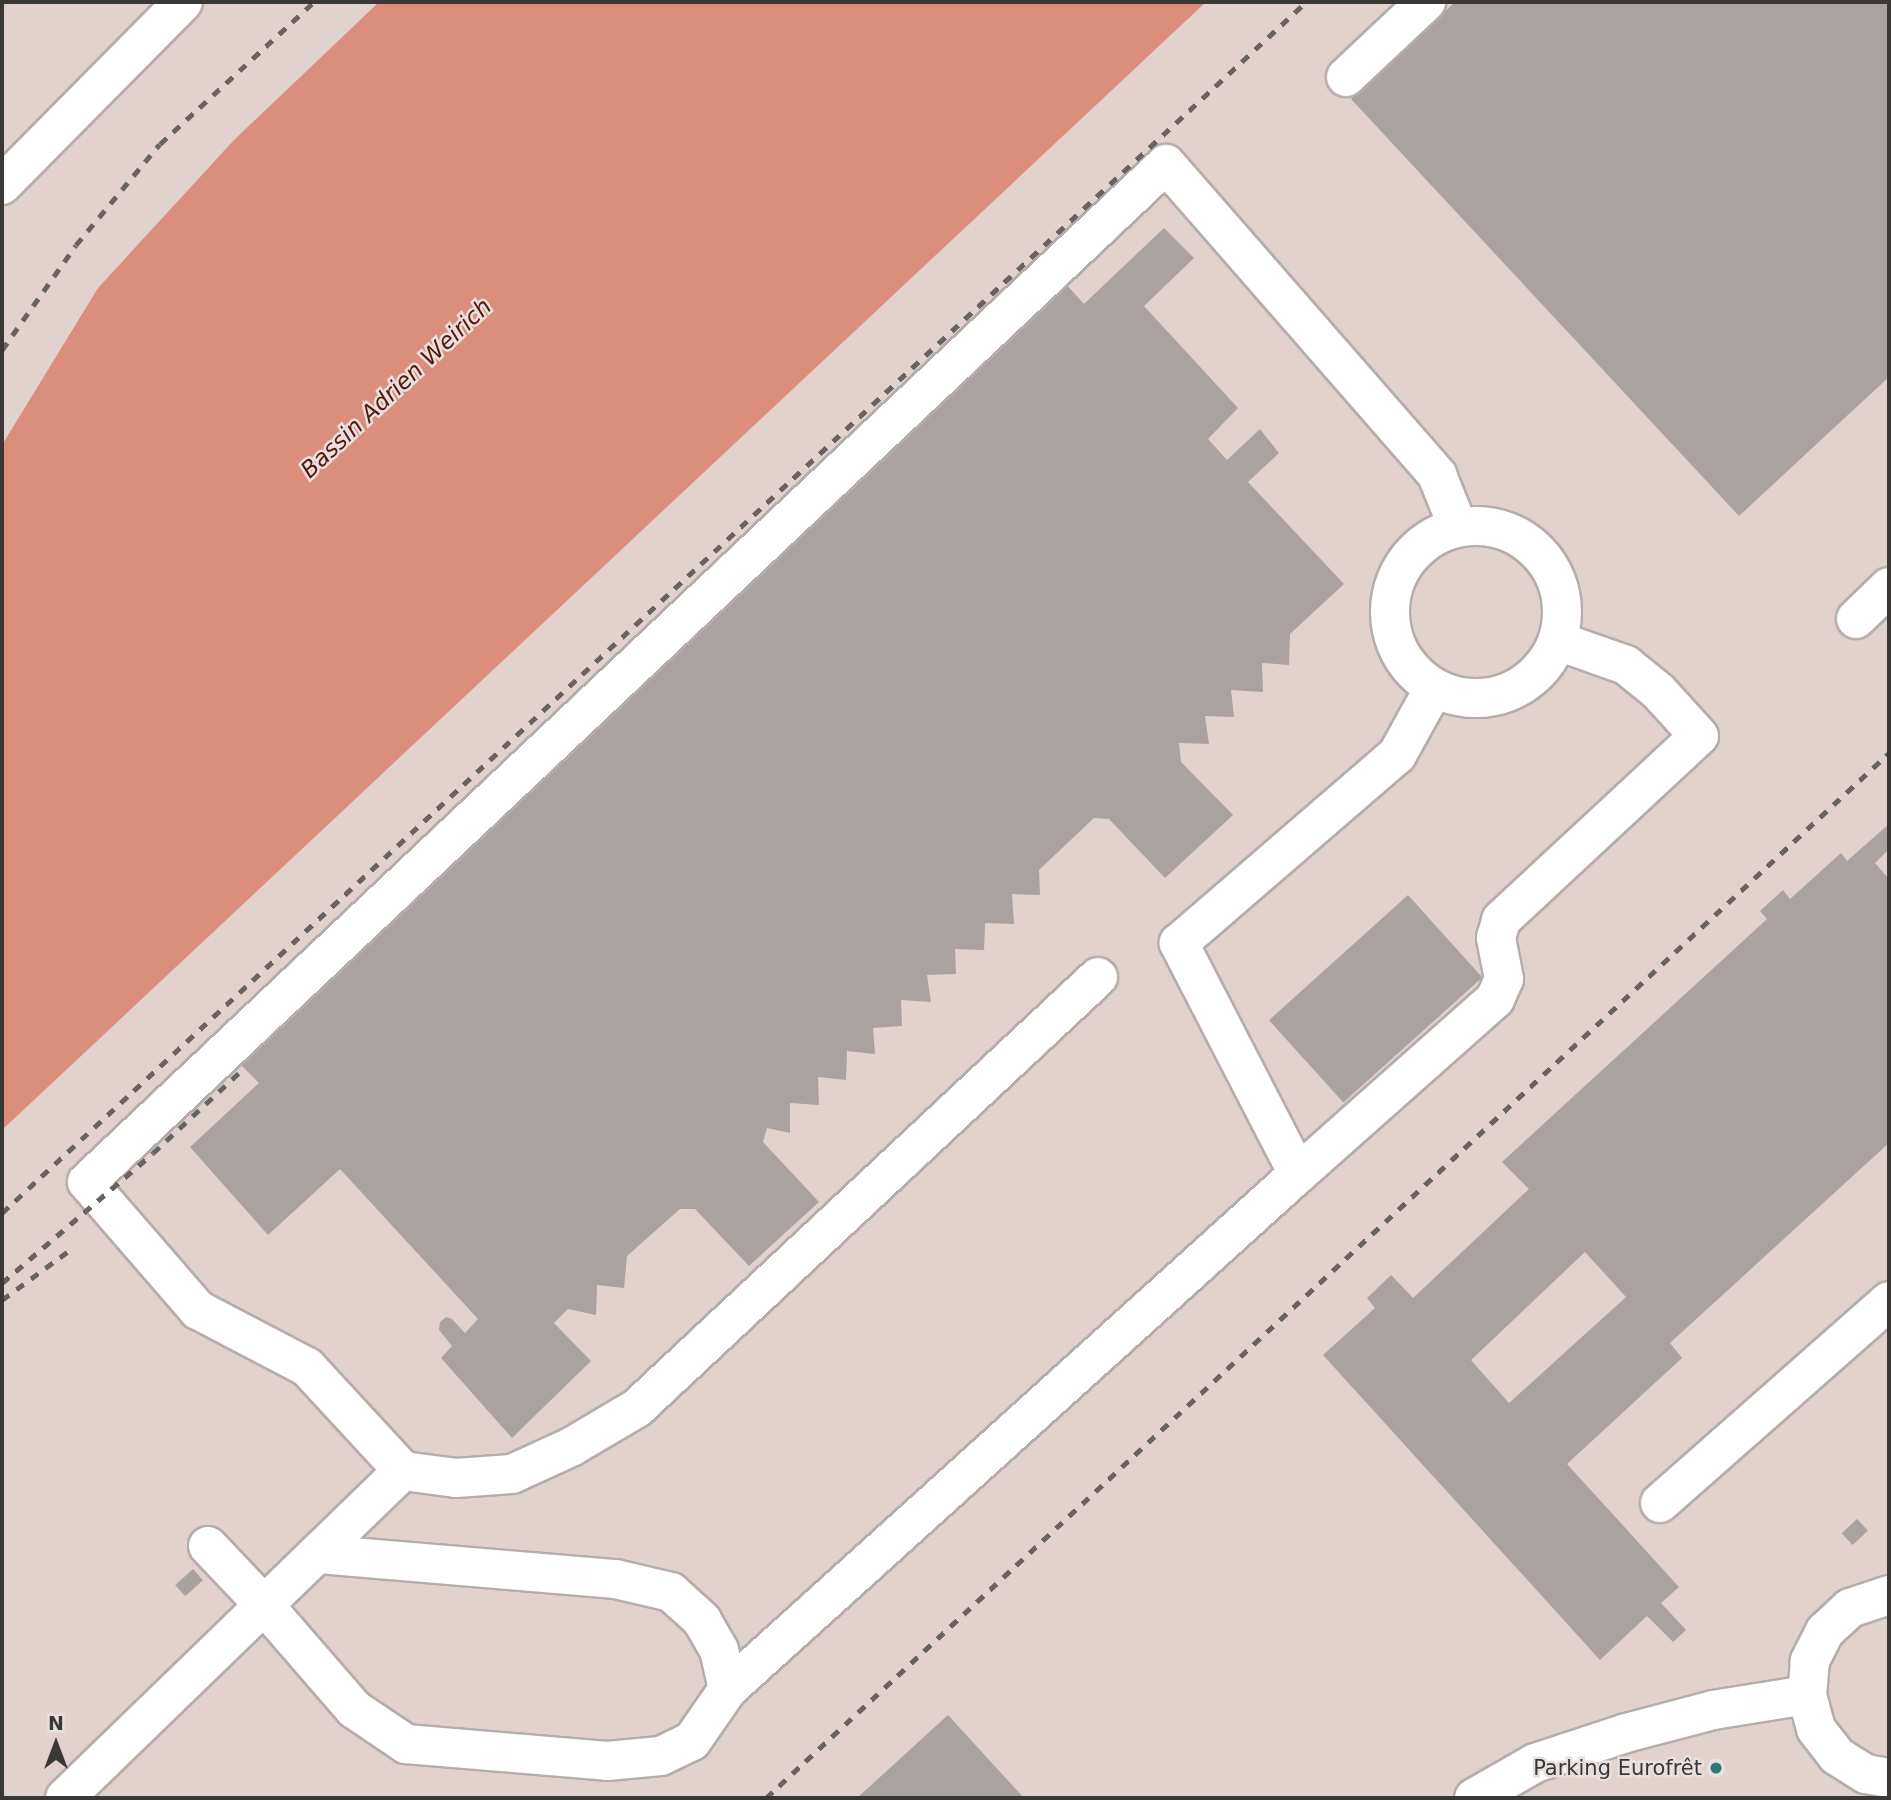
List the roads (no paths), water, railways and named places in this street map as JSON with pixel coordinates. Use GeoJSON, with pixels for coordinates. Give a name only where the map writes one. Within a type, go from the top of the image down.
{"type":"FeatureCollection","features":[{"type":"Feature","properties":{"kind":"street"},"geometry":{"type":"LineString","coordinates":[[2,184],[183,2]]}},
{"type":"Feature","properties":{"kind":"street"},"geometry":{"type":"LineString","coordinates":[[1346,77],[1426,2]]}},
{"type":"Feature","properties":{"kind":"street"},"geometry":{"type":"LineString","coordinates":[[1098,977],[637,1408],[571,1447],[512,1474],[456,1478],[403,1471],[307,1367],[198,1310],[87,1182],[1166,164],[1437,475],[1458,527]]}},
{"type":"Feature","properties":{"kind":"street"},"geometry":{"type":"LineString","coordinates":[[1484,526],[1510,532],[1532,546],[1549,566],[1560,590],[1563,615],[1558,640],[1543,667],[1520,686],[1492,697],[1462,697],[1434,688],[1410,669],[1395,643],[1389,614],[1394,584],[1408,558],[1431,538],[1458,527],[1484,526]]}},
{"type":"Feature","properties":{"kind":"street"},"geometry":{"type":"LineString","coordinates":[[1856,619],[1889,587]]}},
{"type":"Feature","properties":{"kind":"street"},"geometry":{"type":"LineString","coordinates":[[208,1546],[264,1605],[354,1709],[406,1744],[607,1761],[661,1756],[692,1741],[716,1711],[729,1689],[1495,999],[1504,979],[1496,938],[1501,920],[1699,736],[1658,691],[1626,664],[1558,640]]}},
{"type":"Feature","properties":{"kind":"street"},"geometry":{"type":"LineString","coordinates":[[1298,1174],[1179,943],[1397,755],[1434,688]]}},
{"type":"Feature","properties":{"kind":"street"},"geometry":{"type":"LineString","coordinates":[[1660,1503],[1889,1301]]}},
{"type":"Feature","properties":{"kind":"street"},"geometry":{"type":"LineString","coordinates":[[65,1798],[403,1471]]}},
{"type":"Feature","properties":{"kind":"street"},"geometry":{"type":"LineString","coordinates":[[317,1554],[614,1579],[671,1592],[702,1620],[719,1650],[729,1689]]}},
{"type":"Feature","properties":{"kind":"street"},"geometry":{"type":"LineString","coordinates":[[1889,1595],[1850,1608],[1825,1631],[1810,1661],[1807,1695],[1816,1729],[1837,1756],[1866,1774],[1889,1778]]}},
{"type":"Feature","properties":{"kind":"street"},"geometry":{"type":"LineString","coordinates":[[1474,1798],[1535,1763],[1626,1733],[1713,1710],[1807,1695]]}},
{"type":"Feature","properties":{"kind":"water","name":"Bassin Adrien Weirich"},"geometry":{"type":"Polygon","coordinates":[[[379,2],[1206,2],[2,1130],[2,445],[98,288],[234,140],[379,2]]]}},
{"type":"Feature","properties":{"kind":"railway"},"geometry":{"type":"LineString","coordinates":[[2,350],[76,245],[160,144],[314,2]]}},
{"type":"Feature","properties":{"kind":"railway"},"geometry":{"type":"LineString","coordinates":[[2,1213],[1306,2]]}},
{"type":"Feature","properties":{"kind":"railway"},"geometry":{"type":"LineString","coordinates":[[766,1798],[1889,753]]}},
{"type":"Feature","properties":{"kind":"railway"},"geometry":{"type":"LineString","coordinates":[[2,1283],[153,1153],[244,1068]]}},
{"type":"Feature","properties":{"kind":"railway"},"geometry":{"type":"LineString","coordinates":[[2,1300],[67,1252]]}},
{"type":"Feature","properties":{"kind":"place","name":"Parking Eurofrêt"},"geometry":{"type":"Point","coordinates":[1716,1768]}}]}
